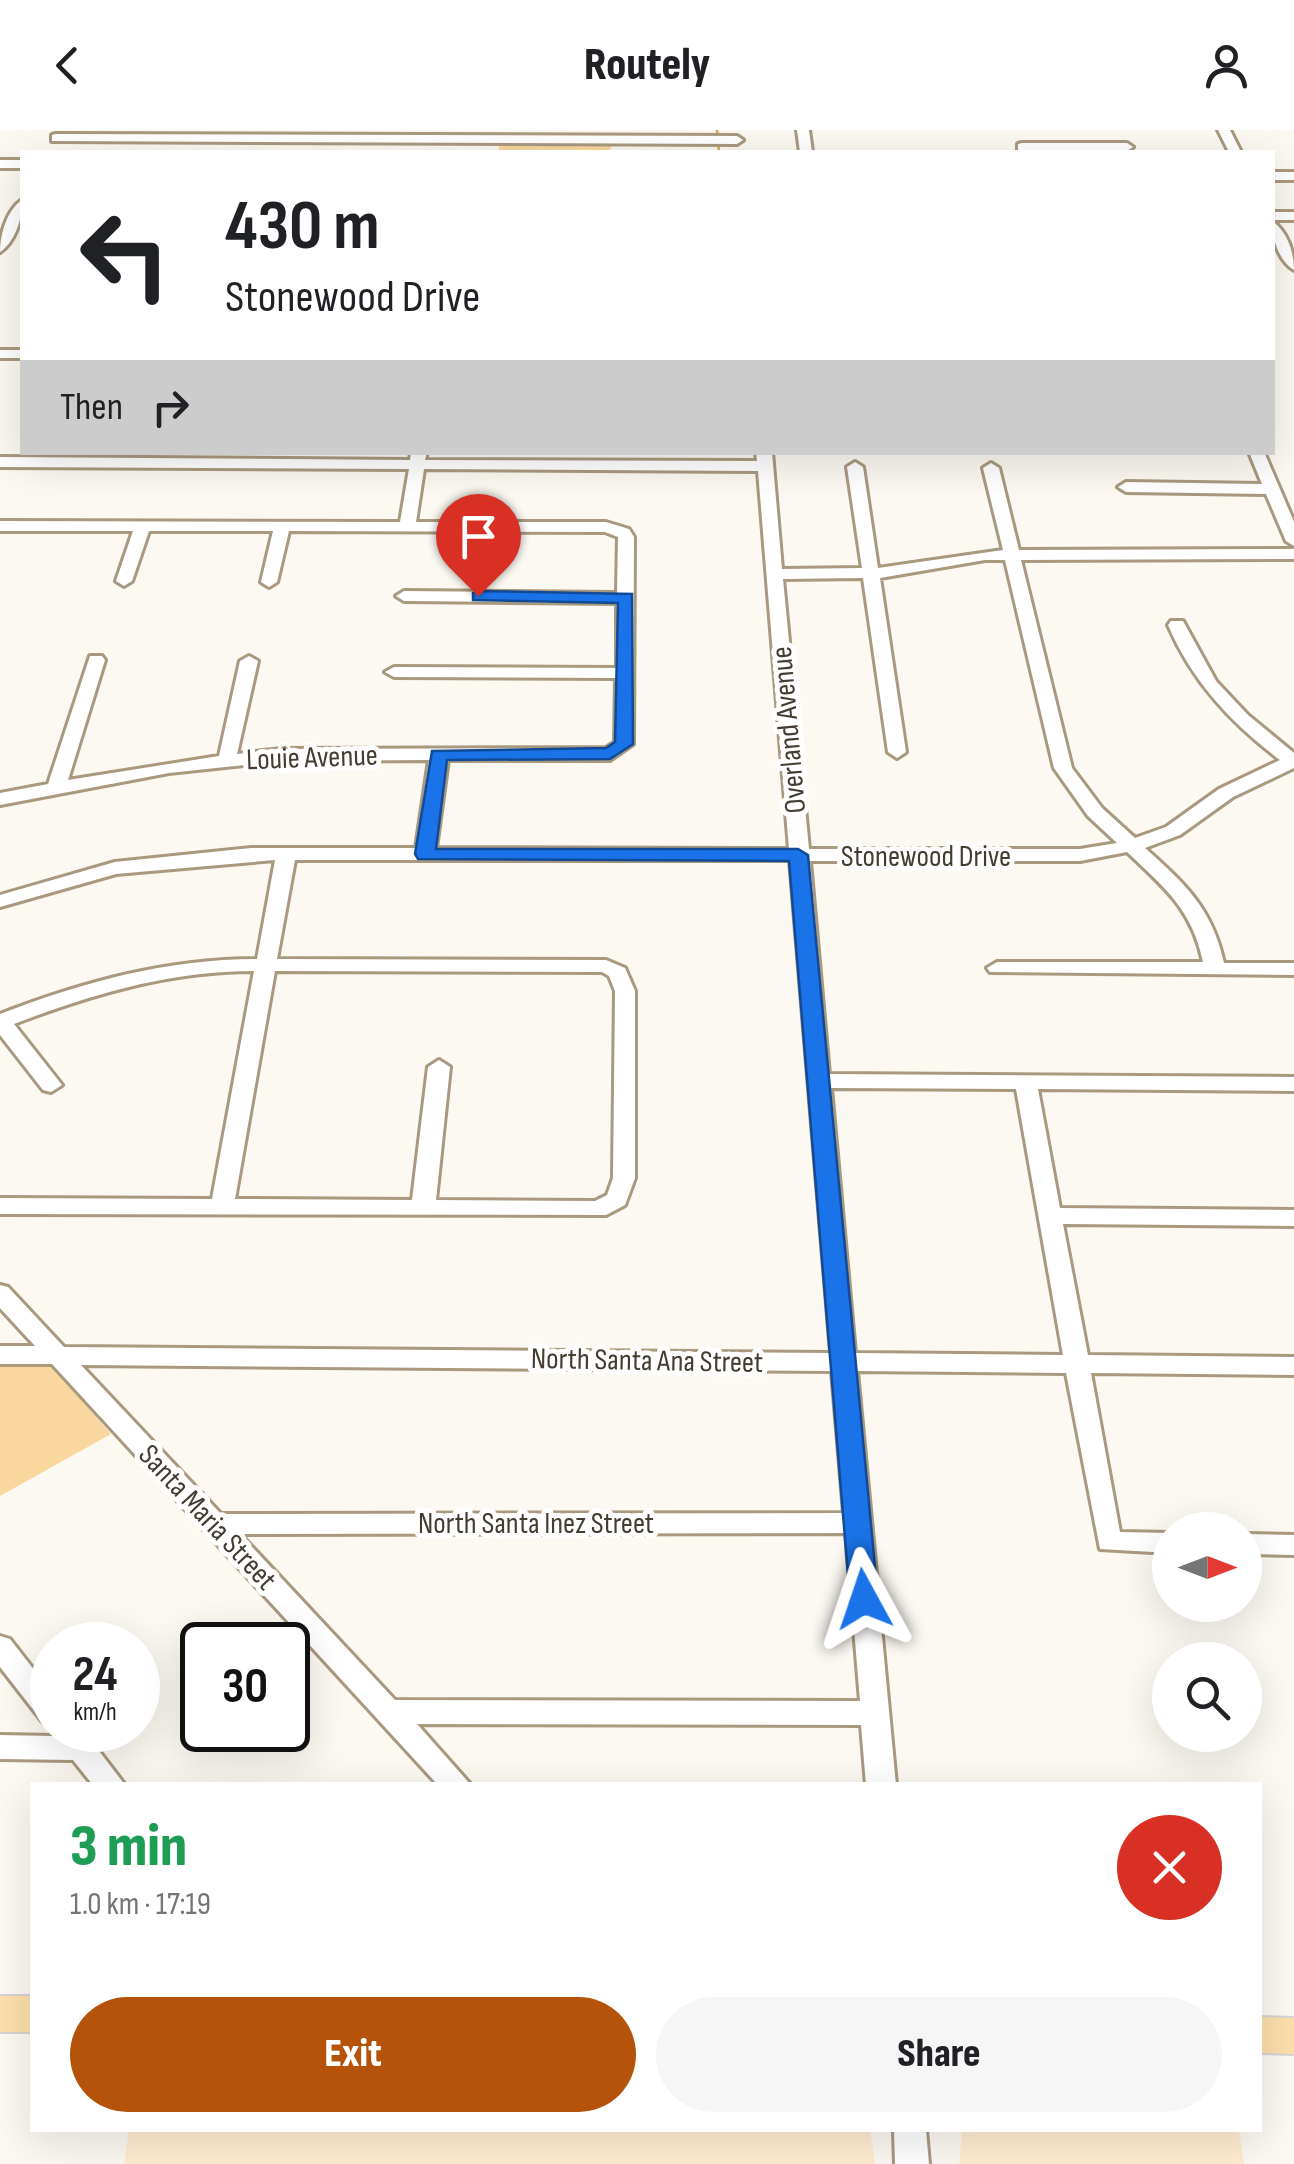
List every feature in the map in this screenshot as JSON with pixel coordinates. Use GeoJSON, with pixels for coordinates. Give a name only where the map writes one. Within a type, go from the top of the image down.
{"type":"FeatureCollection","features":[{"type":"Feature","properties":{"kind":"main road"},"geometry":{"type":"LineString","coordinates":[[0,2014],[30,2014]]}},
{"type":"Feature","properties":{"kind":"main road"},"geometry":{"type":"LineString","coordinates":[[1262,2035],[1294,2036]]}},
{"type":"Feature","properties":{"kind":"street"},"geometry":{"type":"LineString","coordinates":[[1016,130],[1022,150],[1128,150],[1120,130]]}},
{"type":"Feature","properties":{"kind":"street"},"geometry":{"type":"LineString","coordinates":[[58,134],[447,146],[737,141]]}},
{"type":"Feature","properties":{"kind":"street"},"geometry":{"type":"LineString","coordinates":[[227,150],[232,138]]}},
{"type":"Feature","properties":{"kind":"street"},"geometry":{"type":"LineString","coordinates":[[0,217],[20,213]]}},
{"type":"Feature","properties":{"kind":"street"},"geometry":{"type":"LineString","coordinates":[[0,248],[20,213]]}},
{"type":"Feature","properties":{"kind":"street"},"geometry":{"type":"LineString","coordinates":[[1275,230],[1292,261]]}},
{"type":"Feature","properties":{"kind":"street"},"geometry":{"type":"LineString","coordinates":[[1257,455],[1294,542]]}},
{"type":"Feature","properties":{"kind":"street"},"geometry":{"type":"LineString","coordinates":[[0,462],[28,457],[765,459]]}},
{"type":"Feature","properties":{"kind":"street"},"geometry":{"type":"LineString","coordinates":[[407,527],[418,458]]}},
{"type":"Feature","properties":{"kind":"street","name":"Overland Avenue"},"geometry":{"type":"LineString","coordinates":[[765,459],[881,1782]]}},
{"type":"Feature","properties":{"kind":"street"},"geometry":{"type":"LineString","coordinates":[[855,468],[897,752]]}},
{"type":"Feature","properties":{"kind":"street"},"geometry":{"type":"LineString","coordinates":[[991,468],[1063,768],[1095,812],[1188,898],[1215,968]]}},
{"type":"Feature","properties":{"kind":"street"},"geometry":{"type":"LineString","coordinates":[[1126,487],[1272,488]]}},
{"type":"Feature","properties":{"kind":"street"},"geometry":{"type":"LineString","coordinates":[[0,526],[606,527],[622,532],[626,673],[394,672]]}},
{"type":"Feature","properties":{"kind":"street"},"geometry":{"type":"LineString","coordinates":[[124,581],[142,527]]}},
{"type":"Feature","properties":{"kind":"street"},"geometry":{"type":"LineString","coordinates":[[268,582],[282,527]]}},
{"type":"Feature","properties":{"kind":"street"},"geometry":{"type":"LineString","coordinates":[[775,574],[870,574],[1011,554],[1294,554]]}},
{"type":"Feature","properties":{"kind":"street"},"geometry":{"type":"LineString","coordinates":[[404,596],[626,598]]}},
{"type":"Feature","properties":{"kind":"street"},"geometry":{"type":"LineString","coordinates":[[1177,625],[1191,657],[1216,693],[1293,761]]}},
{"type":"Feature","properties":{"kind":"street"},"geometry":{"type":"LineString","coordinates":[[57,786],[96,660]]}},
{"type":"Feature","properties":{"kind":"street"},"geometry":{"type":"LineString","coordinates":[[227,760],[248,661]]}},
{"type":"Feature","properties":{"kind":"street","name":"Louie Avenue"},"geometry":{"type":"LineString","coordinates":[[0,799],[57,786],[227,760],[333,754],[610,754],[624,744],[626,673]]}},
{"type":"Feature","properties":{"kind":"street"},"geometry":{"type":"LineString","coordinates":[[425,854],[439,754]]}},
{"type":"Feature","properties":{"kind":"street","name":"Stonewood Drive"},"geometry":{"type":"LineString","coordinates":[[0,901],[65,880],[129,866],[198,857],[286,853],[1062,856],[1135,845],[1173,831],[1226,793],[1293,761]]}},
{"type":"Feature","properties":{"kind":"street"},"geometry":{"type":"LineString","coordinates":[[222,1208],[286,853]]}},
{"type":"Feature","properties":{"kind":"street"},"geometry":{"type":"LineString","coordinates":[[0,1206],[598,1209],[617,1200],[624,1178],[624,991],[618,972],[606,966],[267,962],[172,970],[69,995],[0,1022],[51,1085]]}},
{"type":"Feature","properties":{"kind":"street"},"geometry":{"type":"LineString","coordinates":[[997,968],[1294,969]]}},
{"type":"Feature","properties":{"kind":"street"},"geometry":{"type":"LineString","coordinates":[[423,1210],[439,1067]]}},
{"type":"Feature","properties":{"kind":"street"},"geometry":{"type":"LineString","coordinates":[[818,1081],[1294,1084]]}},
{"type":"Feature","properties":{"kind":"street"},"geometry":{"type":"LineString","coordinates":[[1026,1082],[1109,1542],[1152,1543]]}},
{"type":"Feature","properties":{"kind":"street"},"geometry":{"type":"LineString","coordinates":[[1050,1216],[1294,1218]]}},
{"type":"Feature","properties":{"kind":"street","name":"Santa Maria Street"},"geometry":{"type":"LineString","coordinates":[[0,1293],[453,1782]]}},
{"type":"Feature","properties":{"kind":"street","name":"North Santa Ana Street"},"geometry":{"type":"LineString","coordinates":[[0,1355],[1294,1366]]}},
{"type":"Feature","properties":{"kind":"street","name":"North Santa Inez Street"},"geometry":{"type":"LineString","coordinates":[[214,1524],[857,1523]]}},
{"type":"Feature","properties":{"kind":"street"},"geometry":{"type":"LineString","coordinates":[[1262,1544],[1294,1544]]}},
{"type":"Feature","properties":{"kind":"street"},"geometry":{"type":"LineString","coordinates":[[0,1647],[30,1685]]}},
{"type":"Feature","properties":{"kind":"street"},"geometry":{"type":"LineString","coordinates":[[387,1712],[874,1713]]}},
{"type":"Feature","properties":{"kind":"street"},"geometry":{"type":"LineString","coordinates":[[0,1747],[30,1744]]}},
{"type":"Feature","properties":{"kind":"street"},"geometry":{"type":"LineString","coordinates":[[84,1752],[108,1782]]}},
{"type":"Feature","properties":{"kind":"street"},"geometry":{"type":"LineString","coordinates":[[910,2132],[912,2164]]}},
{"type":"Feature","properties":{"kind":"shaded area"},"geometry":{"type":"Polygon","coordinates":[[[500,142],[612,143],[610,150],[498,150],[500,142]]]}},
{"type":"Feature","properties":{"kind":"shaded area"},"geometry":{"type":"Polygon","coordinates":[[[0,1366],[53,1367],[111,1434],[0,1496],[0,1366]]]}},
{"type":"Feature","properties":{"kind":"shaded area"},"geometry":{"type":"Polygon","coordinates":[[[129,2132],[870,2132],[875,2164],[124,2164],[129,2132]]]}},
{"type":"Feature","properties":{"kind":"shaded area"},"geometry":{"type":"Polygon","coordinates":[[[962,2132],[1239,2132],[1244,2164],[959,2164],[962,2132]]]}},
{"type":"Feature","properties":{"kind":"waterway"},"geometry":{"type":"LineString","coordinates":[[717,130],[719,150]]}},
{"type":"Feature","properties":{"kind":"route"},"geometry":{"type":"LineString","coordinates":[[478,596],[626,598],[624,744],[610,754],[439,754],[425,854],[798,855],[864,1599]]}}]}
